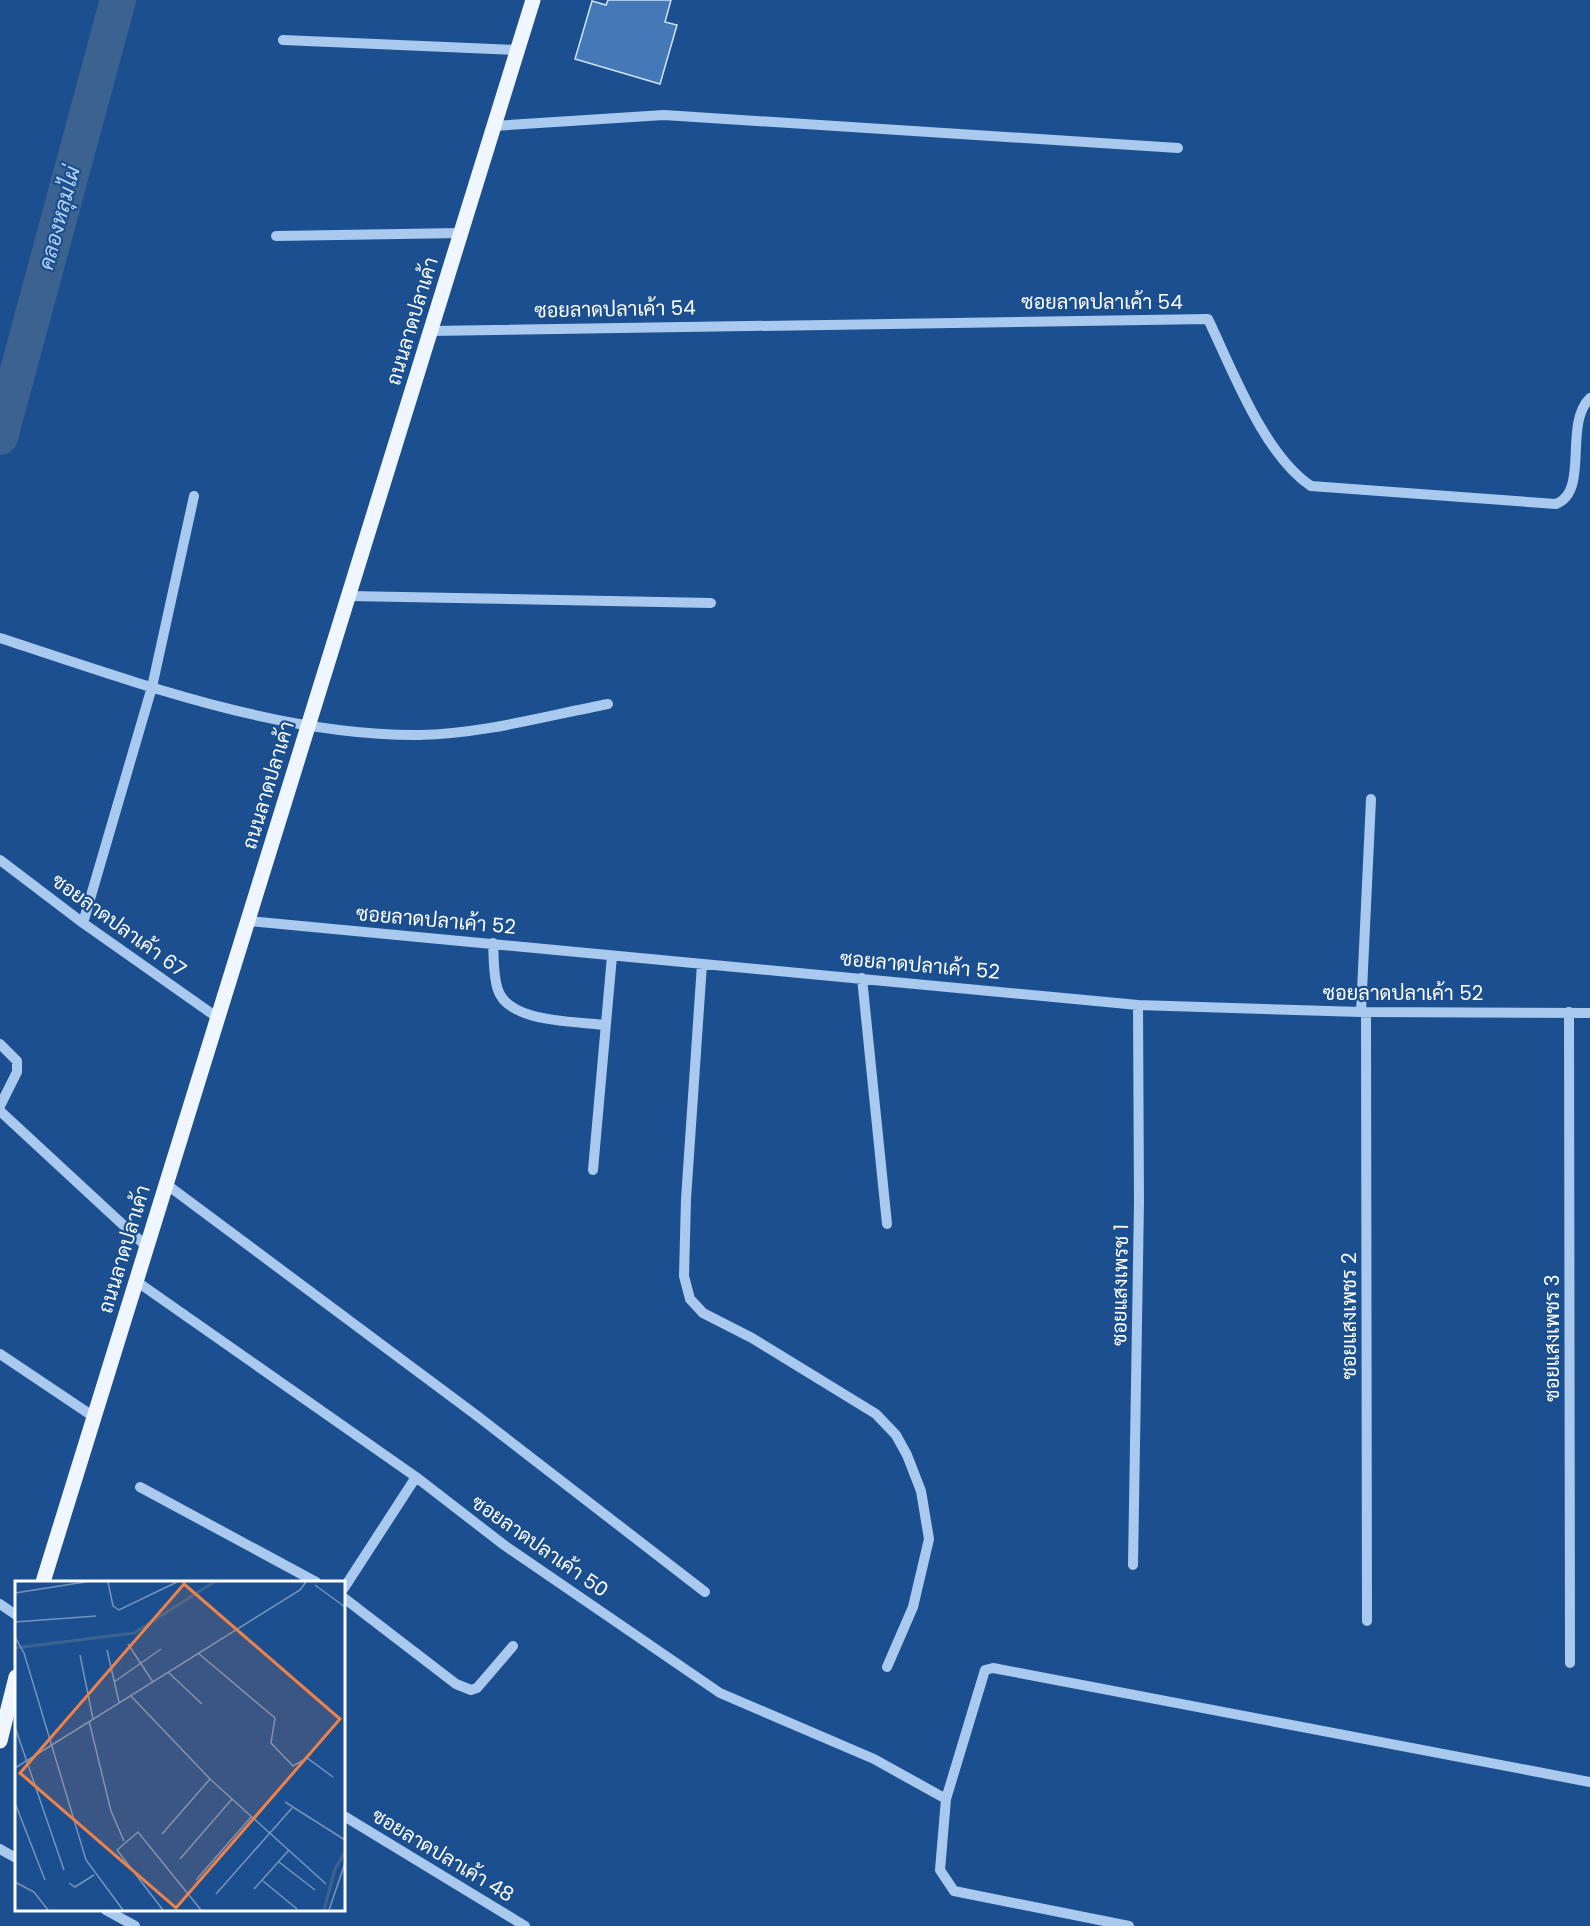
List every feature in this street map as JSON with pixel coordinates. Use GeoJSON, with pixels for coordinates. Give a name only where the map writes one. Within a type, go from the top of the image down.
{"type":"FeatureCollection","features":[{"type":"Feature","properties":{"kind":"main road","name":"ถนนลาดปลาเค้า"},"geometry":{"type":"LineString","coordinates":[[43,1581],[533,0]]}},
{"type":"Feature","properties":{"kind":"main road"},"geometry":{"type":"LineString","coordinates":[[0,1741],[15,1681]]}},
{"type":"Feature","properties":{"kind":"street"},"geometry":{"type":"LineString","coordinates":[[283,40],[517,50]]}},
{"type":"Feature","properties":{"kind":"street"},"geometry":{"type":"LineString","coordinates":[[494,126],[664,115],[1178,148]]}},
{"type":"Feature","properties":{"kind":"street"},"geometry":{"type":"LineString","coordinates":[[276,236],[461,233]]}},
{"type":"Feature","properties":{"kind":"street","name":"ซอยลาดปลาเค้า 54"},"geometry":{"type":"LineString","coordinates":[[431,331],[1208,319],[1241,389],[1277,454],[1296,476],[1311,486],[1556,504],[1566,501],[1574,492],[1579,479],[1581,409],[1590,398]]}},
{"type":"Feature","properties":{"kind":"street"},"geometry":{"type":"LineString","coordinates":[[83,923],[152,687],[194,496]]}},
{"type":"Feature","properties":{"kind":"street"},"geometry":{"type":"LineString","coordinates":[[349,596],[711,603]]}},
{"type":"Feature","properties":{"kind":"street"},"geometry":{"type":"LineString","coordinates":[[0,638],[152,687],[308,726],[419,735],[474,730],[608,704]]}},
{"type":"Feature","properties":{"kind":"street","name":"ซอยแสงเพชร 2"},"geometry":{"type":"LineString","coordinates":[[1367,1621],[1364,1012],[1371,799]]}},
{"type":"Feature","properties":{"kind":"street","name":"ซอยลาดปลาเค้า 67"},"geometry":{"type":"LineString","coordinates":[[0,860],[83,923],[218,1018]]}},
{"type":"Feature","properties":{"kind":"street","name":"ซอยลาดปลาเค้า 52"},"geometry":{"type":"LineString","coordinates":[[248,921],[1138,1005],[1364,1012],[1590,1012]]}},
{"type":"Feature","properties":{"kind":"street"},"geometry":{"type":"LineString","coordinates":[[493,943],[498,991],[514,1010],[527,1015],[605,1025]]}},
{"type":"Feature","properties":{"kind":"street"},"geometry":{"type":"LineString","coordinates":[[592,1170],[612,956]]}},
{"type":"Feature","properties":{"kind":"street"},"geometry":{"type":"LineString","coordinates":[[702,964],[686,1198],[684,1276],[690,1299],[703,1313],[752,1338],[876,1414],[896,1435],[907,1455],[921,1491],[929,1539],[913,1606],[887,1667]]}},
{"type":"Feature","properties":{"kind":"street"},"geometry":{"type":"LineString","coordinates":[[862,978],[887,1224]]}},
{"type":"Feature","properties":{"kind":"street","name":"ซอยแสงเพรช 1"},"geometry":{"type":"LineString","coordinates":[[1133,1565],[1140,1202],[1138,1005]]}},
{"type":"Feature","properties":{"kind":"street","name":"ซอยแสงเพชร 3"},"geometry":{"type":"LineString","coordinates":[[1569,1012],[1570,1663]]}},
{"type":"Feature","properties":{"kind":"street"},"geometry":{"type":"LineString","coordinates":[[0,1044],[17,1060],[17,1072],[0,1106]]}},
{"type":"Feature","properties":{"kind":"street"},"geometry":{"type":"LineString","coordinates":[[0,1111],[147,1247]]}},
{"type":"Feature","properties":{"kind":"street"},"geometry":{"type":"LineString","coordinates":[[166,1184],[476,1415],[705,1592]]}},
{"type":"Feature","properties":{"kind":"street","name":"ซอยลาดปลาเค้า 50"},"geometry":{"type":"LineString","coordinates":[[136,1281],[416,1477],[504,1545],[720,1693],[874,1759],[946,1799]]}},
{"type":"Feature","properties":{"kind":"street"},"geometry":{"type":"LineString","coordinates":[[0,1354],[94,1417]]}},
{"type":"Feature","properties":{"kind":"street"},"geometry":{"type":"LineString","coordinates":[[345,1586],[416,1477]]}},
{"type":"Feature","properties":{"kind":"street"},"geometry":{"type":"LineString","coordinates":[[140,1487],[314,1581]]}},
{"type":"Feature","properties":{"kind":"street"},"geometry":{"type":"LineString","coordinates":[[345,1599],[430,1665],[467,1689],[477,1688],[513,1646]]}},
{"type":"Feature","properties":{"kind":"street"},"geometry":{"type":"LineString","coordinates":[[0,1604],[15,1614]]}},
{"type":"Feature","properties":{"kind":"street"},"geometry":{"type":"LineString","coordinates":[[1130,1926],[954,1891],[940,1870],[946,1799],[981,1677],[985,1670],[993,1668],[1590,1782]]}},
{"type":"Feature","properties":{"kind":"street","name":"ซอยลาดปลาเค้า 48"},"geometry":{"type":"LineString","coordinates":[[345,1817],[525,1926]]}},
{"type":"Feature","properties":{"kind":"street"},"geometry":{"type":"LineString","coordinates":[[0,1849],[15,1857]]}},
{"type":"Feature","properties":{"kind":"street"},"geometry":{"type":"LineString","coordinates":[[108,1911],[135,1926]]}},
{"type":"Feature","properties":{"kind":"building"},"geometry":{"type":"Polygon","coordinates":[[[608,0],[671,0],[665,22],[677,25],[660,84],[575,59],[592,1],[606,5],[608,0]]]}},
{"type":"Feature","properties":{"kind":"waterway","name":"คลองหลุมไผ่"},"geometry":{"type":"LineString","coordinates":[[0,437],[118,0]]}}]}
